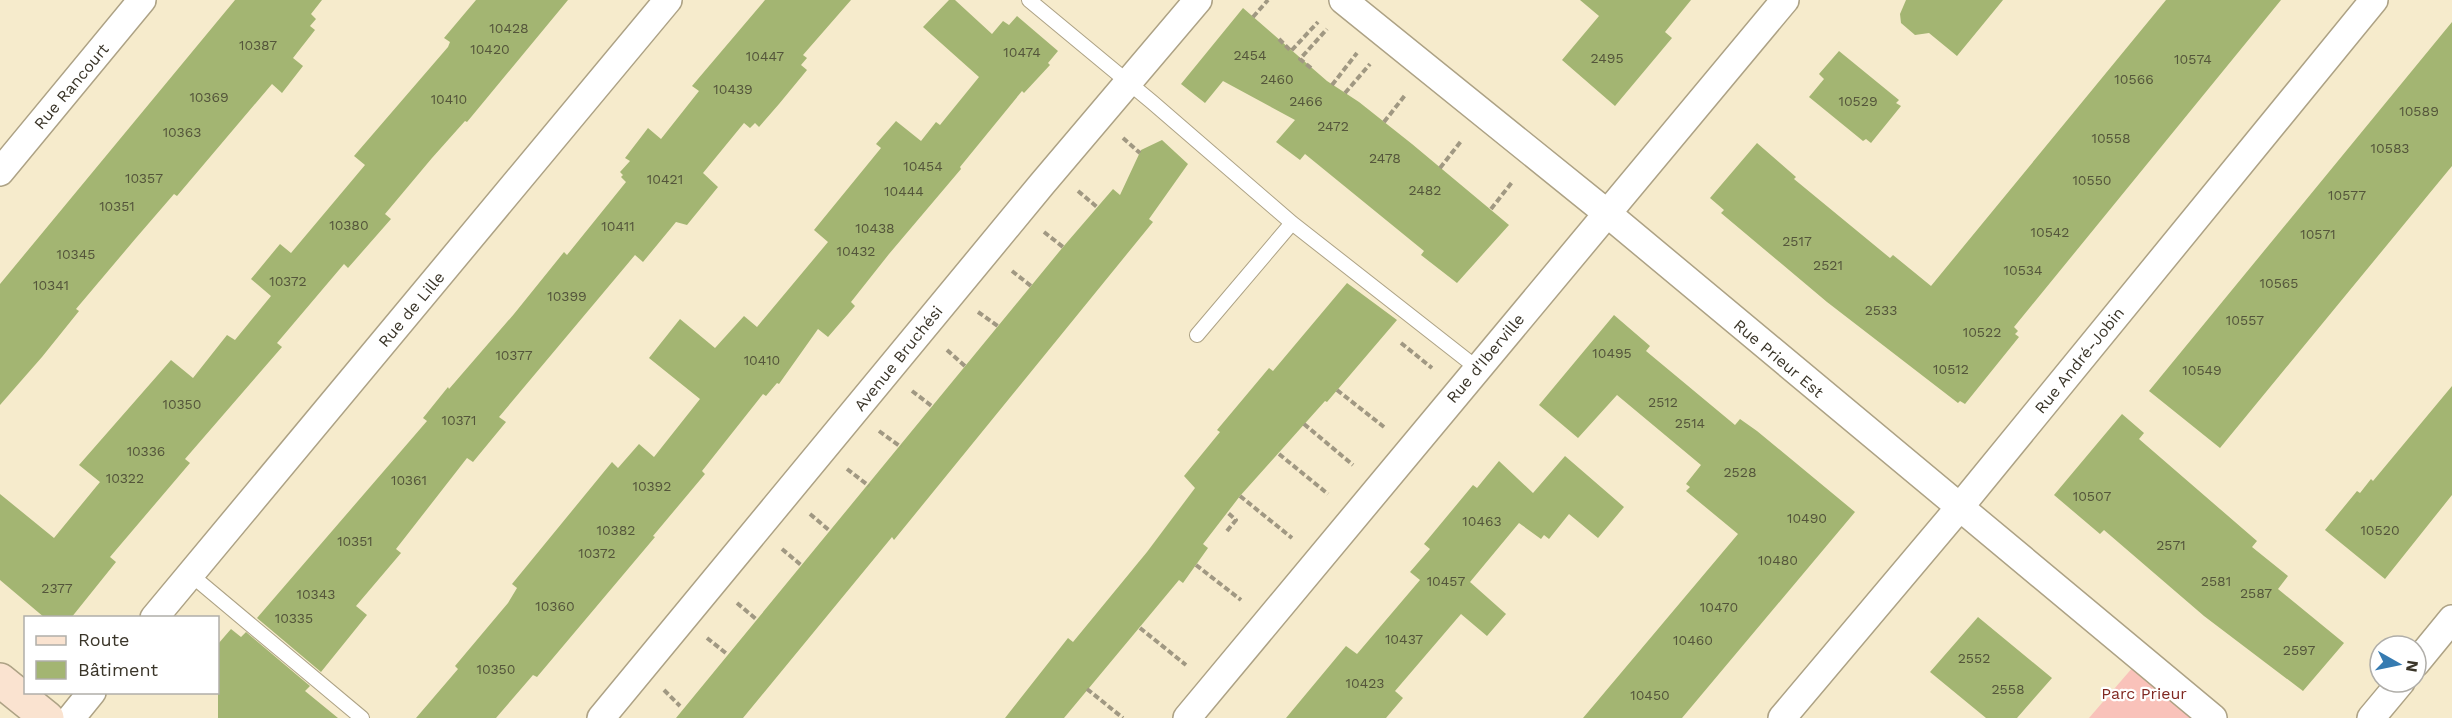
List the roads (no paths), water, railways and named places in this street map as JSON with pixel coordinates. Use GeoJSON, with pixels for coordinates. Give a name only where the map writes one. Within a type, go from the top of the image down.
{"type":"FeatureCollection","features":[{"type":"Feature","properties":{"kind":"street","name":"Rue Rancourt"},"geometry":{"type":"LineString","coordinates":[[0,172],[142,0]]}},
{"type":"Feature","properties":{"kind":"street","name":"Rue de Lille"},"geometry":{"type":"LineString","coordinates":[[156,616],[668,0]]}},
{"type":"Feature","properties":{"kind":"street","name":"Avenue Bruchési"},"geometry":{"type":"LineString","coordinates":[[601,718],[1127,82],[1198,0]]}},
{"type":"Feature","properties":{"kind":"street","name":"Rue Prieur Est"},"geometry":{"type":"LineString","coordinates":[[1343,0],[1608,214],[2213,718]]}},
{"type":"Feature","properties":{"kind":"street","name":"Rue d'Iberville"},"geometry":{"type":"LineString","coordinates":[[1187,718],[1785,0]]}},
{"type":"Feature","properties":{"kind":"street","name":"Rue André-Jobin"},"geometry":{"type":"LineString","coordinates":[[1782,718],[1959,508],[2374,0]]}},
{"type":"Feature","properties":{"kind":"street"},"geometry":{"type":"LineString","coordinates":[[2428,649],[2452,620]]}},
{"type":"Feature","properties":{"kind":"street"},"geometry":{"type":"LineString","coordinates":[[0,680],[47,718]]}},
{"type":"Feature","properties":{"kind":"street"},"geometry":{"type":"LineString","coordinates":[[70,718],[91,694]]}},
{"type":"Feature","properties":{"kind":"street"},"geometry":{"type":"LineString","coordinates":[[2371,718],[2391,694]]}},
{"type":"Feature","properties":{"kind":"lane"},"geometry":{"type":"LineString","coordinates":[[1029,0],[1292,223],[1477,368]]}},
{"type":"Feature","properties":{"kind":"lane"},"geometry":{"type":"LineString","coordinates":[[1197,335],[1292,223]]}},
{"type":"Feature","properties":{"kind":"lane"},"geometry":{"type":"LineString","coordinates":[[190,574],[362,718]]}},
{"type":"Feature","properties":{"kind":"park label","name":"Parc Prieur"},"geometry":{"type":"Point","coordinates":[2144,693]}}]}
